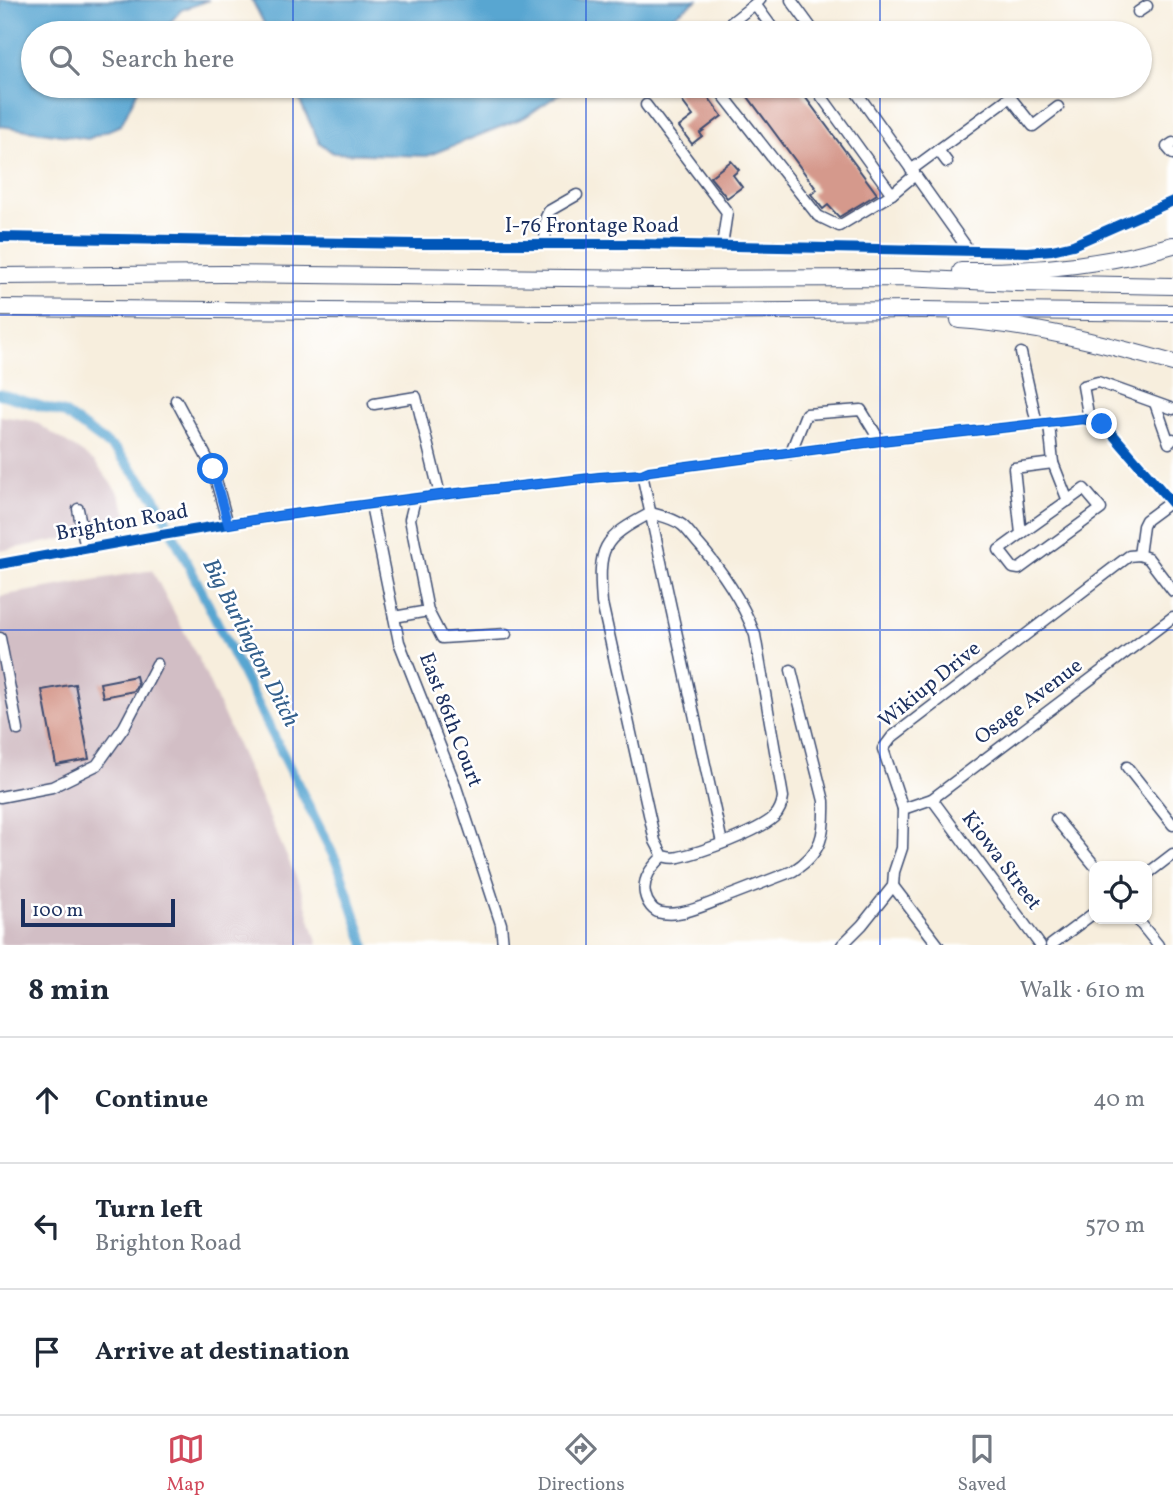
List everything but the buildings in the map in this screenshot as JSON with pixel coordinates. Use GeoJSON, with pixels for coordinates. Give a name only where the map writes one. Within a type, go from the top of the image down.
{"type":"FeatureCollection","features":[{"type":"Feature","properties":{"kind":"highway"},"geometry":{"type":"LineString","coordinates":[[903,278],[947,271],[1055,267],[1126,258],[1173,245]]}},
{"type":"Feature","properties":{"kind":"highway"},"geometry":{"type":"LineString","coordinates":[[0,276],[224,274],[656,279],[903,278],[1173,286]]}},
{"type":"Feature","properties":{"kind":"highway"},"geometry":{"type":"LineString","coordinates":[[0,308],[534,313],[921,310],[1173,313]]}},
{"type":"Feature","properties":{"kind":"highway"},"geometry":{"type":"LineString","coordinates":[[856,311],[890,320],[951,320],[1019,326],[1087,340],[1173,363]]}},
{"type":"Feature","properties":{"kind":"street"},"geometry":{"type":"LineString","coordinates":[[791,0],[806,21]]}},
{"type":"Feature","properties":{"kind":"street"},"geometry":{"type":"LineString","coordinates":[[733,21],[757,2],[769,21]]}},
{"type":"Feature","properties":{"kind":"street"},"geometry":{"type":"LineString","coordinates":[[725,98],[818,216],[839,226],[892,194],[938,150],[1009,98]]}},
{"type":"Feature","properties":{"kind":"street"},"geometry":{"type":"LineString","coordinates":[[823,98],[892,194]]}},
{"type":"Feature","properties":{"kind":"street"},"geometry":{"type":"LineString","coordinates":[[861,98],[970,252]]}},
{"type":"Feature","properties":{"kind":"street"},"geometry":{"type":"LineString","coordinates":[[1011,98],[1033,126],[1058,107]]}},
{"type":"Feature","properties":{"kind":"street"},"geometry":{"type":"LineString","coordinates":[[646,105],[727,212],[722,246]]}},
{"type":"Feature","properties":{"kind":"street"},"geometry":{"type":"LineString","coordinates":[[1173,143],[1167,147],[1173,154]]}},
{"type":"Feature","properties":{"kind":"street"},"geometry":{"type":"LineString","coordinates":[[938,150],[947,162]]}},
{"type":"Feature","properties":{"kind":"street"},"geometry":{"type":"LineString","coordinates":[[545,244],[546,217],[549,211],[577,195]]}},
{"type":"Feature","properties":{"kind":"street","name":"I-76 Frontage Road"},"geometry":{"type":"LineString","coordinates":[[0,237],[1027,252],[1073,245],[1173,201]]}},
{"type":"Feature","properties":{"kind":"street"},"geometry":{"type":"LineString","coordinates":[[1021,353],[1053,463],[1068,501]]}},
{"type":"Feature","properties":{"kind":"street"},"geometry":{"type":"LineString","coordinates":[[1173,409],[1098,382],[1083,386],[1089,419],[1110,430],[1172,502],[1146,520],[1139,555],[1148,558],[1173,591]]}},
{"type":"Feature","properties":{"kind":"street"},"geometry":{"type":"LineString","coordinates":[[374,404],[416,397],[440,495]]}},
{"type":"Feature","properties":{"kind":"street"},"geometry":{"type":"LineString","coordinates":[[176,400],[213,469],[228,524]]}},
{"type":"Feature","properties":{"kind":"street"},"geometry":{"type":"LineString","coordinates":[[1155,402],[1169,443],[1173,439]]}},
{"type":"Feature","properties":{"kind":"street"},"geometry":{"type":"LineString","coordinates":[[790,454],[806,414],[861,410],[880,441]]}},
{"type":"Feature","properties":{"kind":"street","name":"Brighton Road"},"geometry":{"type":"LineString","coordinates":[[0,564],[278,516],[440,495],[642,474],[880,441],[1089,419]]}},
{"type":"Feature","properties":{"kind":"street"},"geometry":{"type":"LineString","coordinates":[[1021,534],[1014,468],[1053,463]]}},
{"type":"Feature","properties":{"kind":"street"},"geometry":{"type":"LineString","coordinates":[[642,474],[722,843]]}},
{"type":"Feature","properties":{"kind":"street"},"geometry":{"type":"LineString","coordinates":[[1084,489],[1101,509],[1019,569],[1013,568],[999,550],[1021,534],[1084,489]]}},
{"type":"Feature","properties":{"kind":"street"},"geometry":{"type":"LineString","coordinates":[[415,499],[410,519],[428,611],[442,638],[506,634]]}},
{"type":"Feature","properties":{"kind":"street","name":"East 86th Court"},"geometry":{"type":"LineString","coordinates":[[371,505],[399,642],[463,809],[501,924],[503,945]]}},
{"type":"Feature","properties":{"kind":"street"},"geometry":{"type":"LineString","coordinates":[[78,509],[86,549]]}},
{"type":"Feature","properties":{"kind":"street"},"geometry":{"type":"LineString","coordinates":[[651,513],[683,525],[742,604],[755,635],[783,797],[782,807],[774,817],[754,829],[676,859],[663,856],[654,841],[602,603],[601,559],[606,546],[622,528],[651,513]]}},
{"type":"Feature","properties":{"kind":"street","name":"Wikiup Drive"},"geometry":{"type":"LineString","coordinates":[[842,945],[893,886],[894,872],[902,848],[903,808],[883,749],[891,737],[1129,556],[1139,555]]}},
{"type":"Feature","properties":{"kind":"street"},"geometry":{"type":"LineString","coordinates":[[394,617],[428,611]]}},
{"type":"Feature","properties":{"kind":"street","name":"Osage Avenue"},"geometry":{"type":"LineString","coordinates":[[903,808],[932,799],[1173,617]]}},
{"type":"Feature","properties":{"kind":"street"},"geometry":{"type":"LineString","coordinates":[[0,638],[18,730]]}},
{"type":"Feature","properties":{"kind":"street"},"geometry":{"type":"LineString","coordinates":[[0,797],[51,787],[97,765],[124,727],[157,664]]}},
{"type":"Feature","properties":{"kind":"street"},"geometry":{"type":"LineString","coordinates":[[663,856],[650,870],[644,888],[646,900],[653,909],[661,913],[674,913],[693,909],[793,872],[814,855],[825,818],[824,801],[790,670]]}},
{"type":"Feature","properties":{"kind":"street"},"geometry":{"type":"LineString","coordinates":[[1127,766],[1173,825]]}},
{"type":"Feature","properties":{"kind":"street","name":"Kiowa Street"},"geometry":{"type":"LineString","coordinates":[[932,799],[1040,945]]}},
{"type":"Feature","properties":{"kind":"street"},"geometry":{"type":"LineString","coordinates":[[1056,819],[1091,861]]}},
{"type":"Feature","properties":{"kind":"street"},"geometry":{"type":"LineString","coordinates":[[1152,870],[1173,854]]}},
{"type":"Feature","properties":{"kind":"street"},"geometry":{"type":"LineString","coordinates":[[893,886],[938,945]]}},
{"type":"Feature","properties":{"kind":"street"},"geometry":{"type":"LineString","coordinates":[[1051,945],[1089,917]]}},
{"type":"Feature","properties":{"kind":"street"},"geometry":{"type":"LineString","coordinates":[[1141,924],[1158,945]]}},
{"type":"Feature","properties":{"kind":"shaded area"},"geometry":{"type":"Polygon","coordinates":[[[0,416],[34,421],[94,461],[119,494],[132,526],[0,551],[0,416]]]}},
{"type":"Feature","properties":{"kind":"shaded area"},"geometry":{"type":"Polygon","coordinates":[[[152,570],[200,662],[300,886],[318,945],[0,945],[0,596],[152,570]]]}},
{"type":"Feature","properties":{"kind":"water"},"geometry":{"type":"Polygon","coordinates":[[[0,0],[209,0],[181,10],[171,21],[21,21],[21,98],[134,98],[121,125],[88,139],[0,126],[0,0]]]}},
{"type":"Feature","properties":{"kind":"water"},"geometry":{"type":"Polygon","coordinates":[[[252,0],[697,0],[666,21],[263,21],[252,0]]]}},
{"type":"Feature","properties":{"kind":"water"},"geometry":{"type":"Polygon","coordinates":[[[299,98],[553,98],[525,117],[427,156],[333,153],[319,142],[299,98]]]}},
{"type":"Feature","properties":{"kind":"waterway","name":"Big Burlington Ditch"},"geometry":{"type":"LineString","coordinates":[[0,394],[64,413],[117,451],[155,498],[338,865],[365,945]]}},
{"type":"Feature","properties":{"kind":"cycle path"},"geometry":{"type":"LineString","coordinates":[[0,237],[416,244],[636,244],[1027,252],[1073,245],[1173,201]]}},
{"type":"Feature","properties":{"kind":"cycle path"},"geometry":{"type":"LineString","coordinates":[[0,564],[278,516],[440,495],[642,474],[880,441],[1083,419],[1098,422],[1109,430],[1173,504]]}},
{"type":"Feature","properties":{"kind":"route"},"geometry":{"type":"LineString","coordinates":[[213,469],[228,524],[440,495],[642,474],[880,441],[1083,419],[1102,424]]}}]}
